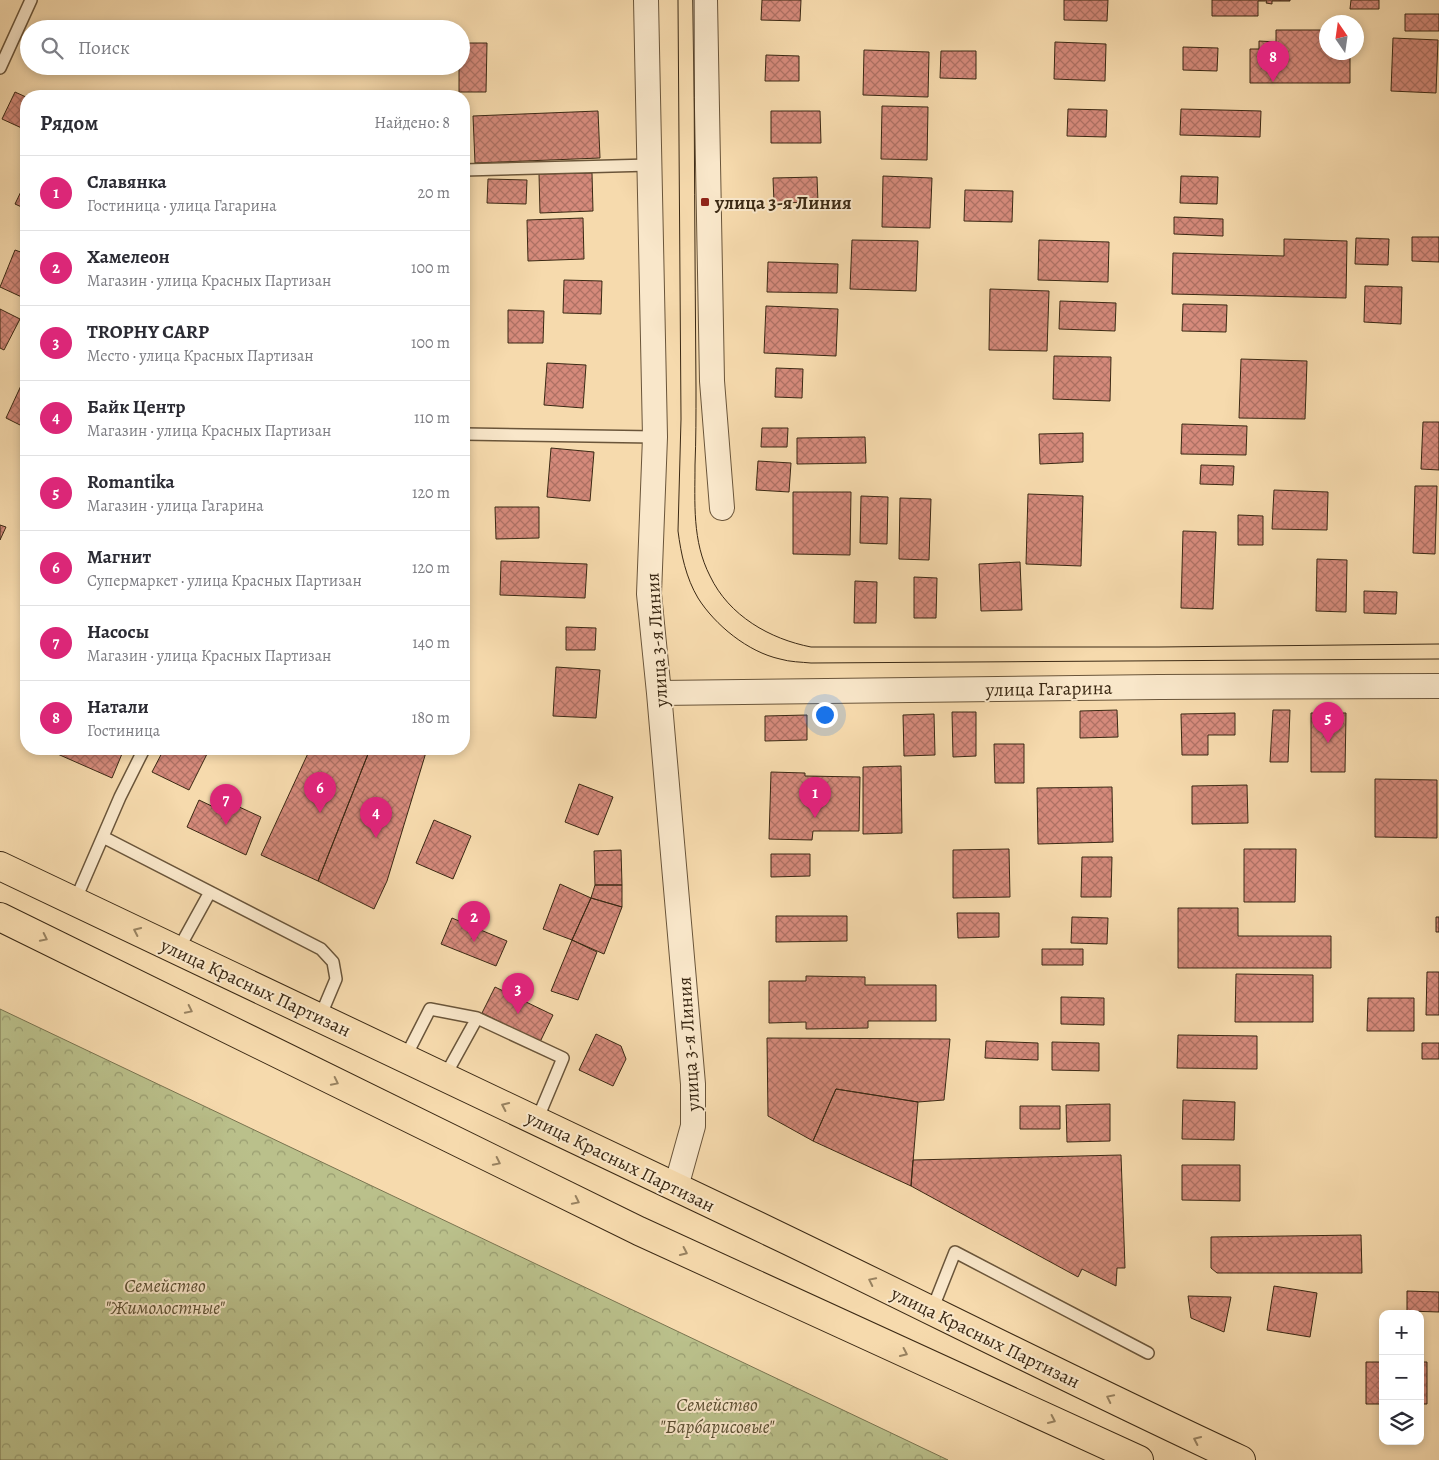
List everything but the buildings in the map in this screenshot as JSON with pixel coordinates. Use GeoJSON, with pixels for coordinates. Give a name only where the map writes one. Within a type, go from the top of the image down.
{"type":"FeatureCollection","features":[{"type":"Feature","properties":{"kind":"highway","name":"улица Красных Партизан"},"geometry":{"type":"LineString","coordinates":[[0,866],[537,1120],[932,1310],[1154,1420],[1241,1460]]}},
{"type":"Feature","properties":{"kind":"highway"},"geometry":{"type":"LineString","coordinates":[[0,917],[630,1227],[1139,1460]]}},
{"type":"Feature","properties":{"kind":"street","name":"улица 3-я Линия"},"geometry":{"type":"LineString","coordinates":[[646,0],[655,436],[649,594],[693,1084],[692,1126],[676,1187]]}},
{"type":"Feature","properties":{"kind":"street"},"geometry":{"type":"LineString","coordinates":[[705,0],[712,381],[722,508]]}},
{"type":"Feature","properties":{"kind":"street","name":"улица Гагарина"},"geometry":{"type":"LineString","coordinates":[[659,693],[1159,687],[1439,686]]}},
{"type":"Feature","properties":{"kind":"lane"},"geometry":{"type":"LineString","coordinates":[[22,20],[31,0]]}},
{"type":"Feature","properties":{"kind":"lane"},"geometry":{"type":"LineString","coordinates":[[0,68],[20,24]]}},
{"type":"Feature","properties":{"kind":"lane"},"geometry":{"type":"LineString","coordinates":[[470,170],[650,165]]}},
{"type":"Feature","properties":{"kind":"lane"},"geometry":{"type":"LineString","coordinates":[[470,434],[655,436]]}},
{"type":"Feature","properties":{"kind":"lane"},"geometry":{"type":"LineString","coordinates":[[75,902],[102,837],[141,755]]}},
{"type":"Feature","properties":{"kind":"lane"},"geometry":{"type":"LineString","coordinates":[[102,837],[320,949],[333,962],[336,979],[320,1018]]}},
{"type":"Feature","properties":{"kind":"lane"},"geometry":{"type":"LineString","coordinates":[[178,950],[210,892]]}},
{"type":"Feature","properties":{"kind":"lane"},"geometry":{"type":"LineString","coordinates":[[405,1058],[430,1008],[476,1018],[563,1058],[537,1120]]}},
{"type":"Feature","properties":{"kind":"lane"},"geometry":{"type":"LineString","coordinates":[[445,1077],[476,1018]]}},
{"type":"Feature","properties":{"kind":"lane"},"geometry":{"type":"LineString","coordinates":[[932,1310],[955,1252],[1148,1353]]}},
{"type":"Feature","properties":{"kind":"green space","name":"Семейство \"Жимолостные\""},"geometry":{"type":"Polygon","coordinates":[[[0,1009],[948,1460],[0,1460],[0,1009]]]}},
{"type":"Feature","properties":{"kind":"tram line"},"geometry":{"type":"LineString","coordinates":[[678,0],[681,419],[678,531],[685,566],[698,598],[713,618],[733,636],[744,644],[768,655],[788,661],[811,663],[1439,659]]}},
{"type":"Feature","properties":{"kind":"tram line"},"geometry":{"type":"LineString","coordinates":[[694,0],[695,493],[697,536],[704,563],[710,576],[718,590],[739,614],[766,632],[811,647],[1159,647],[1439,644]]}},
{"type":"Feature","properties":{"kind":"place","name":"Натали"},"geometry":{"type":"Point","coordinates":[1273,82]}},
{"type":"Feature","properties":{"kind":"place","name":"улица 3-я Линия"},"geometry":{"type":"Point","coordinates":[705,202]}},
{"type":"Feature","properties":{"kind":"place","name":"Romantika"},"geometry":{"type":"Point","coordinates":[1328,743]}},
{"type":"Feature","properties":{"kind":"place","name":"Магнит"},"geometry":{"type":"Point","coordinates":[320,813]}},
{"type":"Feature","properties":{"kind":"place","name":"Славянка"},"geometry":{"type":"Point","coordinates":[815,818]}},
{"type":"Feature","properties":{"kind":"place","name":"Насосы"},"geometry":{"type":"Point","coordinates":[226,825]}},
{"type":"Feature","properties":{"kind":"place","name":"Байк Центр"},"geometry":{"type":"Point","coordinates":[376,838]}},
{"type":"Feature","properties":{"kind":"place","name":"Хамелеон"},"geometry":{"type":"Point","coordinates":[474,942]}},
{"type":"Feature","properties":{"kind":"place","name":"TROPHY CARP"},"geometry":{"type":"Point","coordinates":[518,1014]}},
{"type":"Feature","properties":{"kind":"park label","name":"Семейство \"Барбарисовые\""},"geometry":{"type":"Point","coordinates":[717,1415]}}]}
